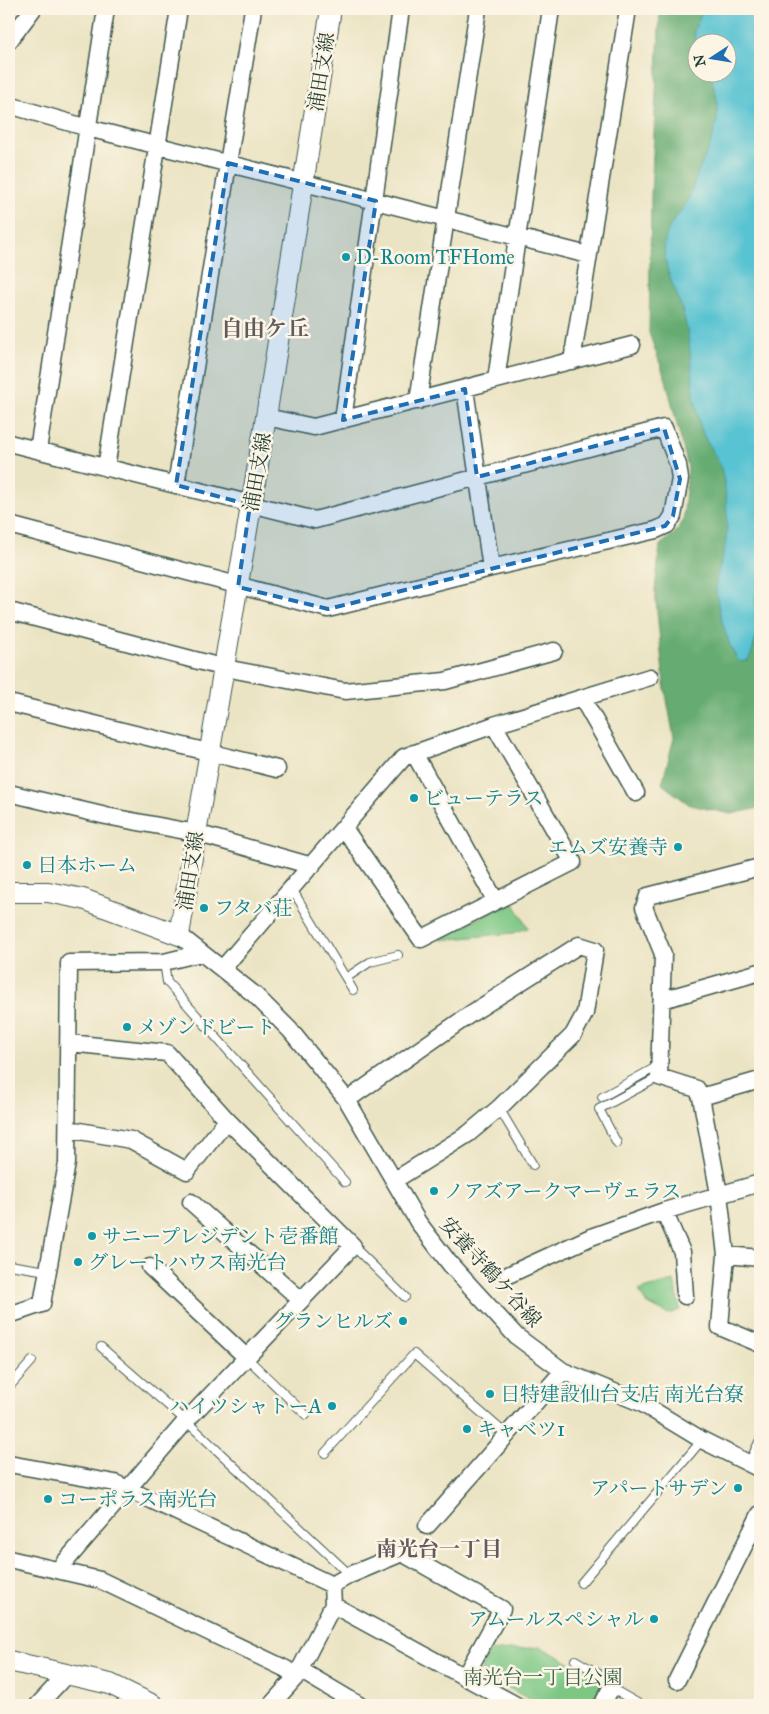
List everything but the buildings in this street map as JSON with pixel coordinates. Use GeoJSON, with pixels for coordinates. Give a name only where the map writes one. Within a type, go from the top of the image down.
{"type":"FeatureCollection","features":[{"type":"Feature","properties":{"kind":"street"},"geometry":{"type":"LineString","coordinates":[[9,41],[33,9]]}},
{"type":"Feature","properties":{"kind":"street"},"geometry":{"type":"LineString","coordinates":[[38,450],[106,9]]}},
{"type":"Feature","properties":{"kind":"street"},"geometry":{"type":"LineString","coordinates":[[106,468],[179,9]]}},
{"type":"Feature","properties":{"kind":"street"},"geometry":{"type":"LineString","coordinates":[[176,485],[253,9]]}},
{"type":"Feature","properties":{"kind":"street","name":"浦田支線"},"geometry":{"type":"LineString","coordinates":[[179,934],[266,417],[330,9]]}},
{"type":"Feature","properties":{"kind":"street"},"geometry":{"type":"LineString","coordinates":[[344,420],[376,201],[401,9]]}},
{"type":"Feature","properties":{"kind":"street"},"geometry":{"type":"LineString","coordinates":[[418,401],[478,9]]}},
{"type":"Feature","properties":{"kind":"street"},"geometry":{"type":"LineString","coordinates":[[496,380],[516,237],[552,9]]}},
{"type":"Feature","properties":{"kind":"street"},"geometry":{"type":"LineString","coordinates":[[572,361],[628,9]]}},
{"type":"Feature","properties":{"kind":"street"},"geometry":{"type":"LineString","coordinates":[[9,105],[157,146],[303,181],[588,255]]}},
{"type":"Feature","properties":{"kind":"street"},"geometry":{"type":"LineString","coordinates":[[266,417],[314,427],[632,345]]}},
{"type":"Feature","properties":{"kind":"street"},"geometry":{"type":"LineString","coordinates":[[465,389],[491,568]]}},
{"type":"Feature","properties":{"kind":"street"},"geometry":{"type":"LineString","coordinates":[[9,443],[315,520],[664,428],[678,465],[680,480],[673,516],[667,525],[656,530],[491,568],[328,610],[9,525]]}},
{"type":"Feature","properties":{"kind":"street"},"geometry":{"type":"LineString","coordinates":[[9,611],[225,668],[344,690],[445,681],[554,651]]}},
{"type":"Feature","properties":{"kind":"street"},"geometry":{"type":"LineString","coordinates":[[223,968],[404,757],[494,725],[650,677]]}},
{"type":"Feature","properties":{"kind":"street"},"geometry":{"type":"LineString","coordinates":[[582,698],[636,793]]}},
{"type":"Feature","properties":{"kind":"street"},"geometry":{"type":"LineString","coordinates":[[9,703],[277,769]]}},
{"type":"Feature","properties":{"kind":"street"},"geometry":{"type":"LineString","coordinates":[[344,828],[421,939],[573,862],[494,725]]}},
{"type":"Feature","properties":{"kind":"street"},"geometry":{"type":"LineString","coordinates":[[414,753],[495,900]]}},
{"type":"Feature","properties":{"kind":"street"},"geometry":{"type":"LineString","coordinates":[[9,793],[106,816],[196,833],[312,866]]}},
{"type":"Feature","properties":{"kind":"street"},"geometry":{"type":"LineString","coordinates":[[760,868],[648,896],[644,907],[663,954],[660,1071],[697,1089],[701,1097],[719,1194],[726,1255],[720,1327],[760,1344]]}},
{"type":"Feature","properties":{"kind":"street"},"geometry":{"type":"LineString","coordinates":[[9,892],[48,892],[83,899],[179,934]]}},
{"type":"Feature","properties":{"kind":"street","name":"安養寺鶴ケ谷線"},"geometry":{"type":"LineString","coordinates":[[179,934],[201,954],[223,968],[290,1030],[347,1100],[418,1222],[450,1264],[516,1336],[563,1371],[641,1403],[702,1440],[755,1466]]}},
{"type":"Feature","properties":{"kind":"street"},"geometry":{"type":"LineString","coordinates":[[347,1100],[472,1013],[579,945],[595,950],[585,1013],[573,1035],[499,1108],[468,1134],[395,1180]]}},
{"type":"Feature","properties":{"kind":"street"},"geometry":{"type":"LineString","coordinates":[[9,1312],[15,1313],[42,1304],[67,1163],[69,963],[164,962],[201,954]]}},
{"type":"Feature","properties":{"kind":"street"},"geometry":{"type":"LineString","coordinates":[[662,1000],[760,972]]}},
{"type":"Feature","properties":{"kind":"street"},"geometry":{"type":"LineString","coordinates":[[59,1569],[129,1490],[186,1421],[353,1246],[227,1120],[167,1053],[68,1043]]}},
{"type":"Feature","properties":{"kind":"street"},"geometry":{"type":"LineString","coordinates":[[701,1097],[760,1080]]}},
{"type":"Feature","properties":{"kind":"street"},"geometry":{"type":"LineString","coordinates":[[68,1129],[131,1140],[187,1171],[227,1120]]}},
{"type":"Feature","properties":{"kind":"street"},"geometry":{"type":"LineString","coordinates":[[508,1275],[591,1237],[664,1211],[760,1183]]}},
{"type":"Feature","properties":{"kind":"street"},"geometry":{"type":"LineString","coordinates":[[191,1202],[301,1300]]}},
{"type":"Feature","properties":{"kind":"street"},"geometry":{"type":"LineString","coordinates":[[664,1211],[682,1252],[685,1296]]}},
{"type":"Feature","properties":{"kind":"street"},"geometry":{"type":"LineString","coordinates":[[726,1255],[760,1258]]}},
{"type":"Feature","properties":{"kind":"street"},"geometry":{"type":"LineString","coordinates":[[150,1267],[246,1357]]}},
{"type":"Feature","properties":{"kind":"street"},"geometry":{"type":"LineString","coordinates":[[427,1526],[563,1371]]}},
{"type":"Feature","properties":{"kind":"street"},"geometry":{"type":"LineString","coordinates":[[9,1464],[115,1483],[332,1585]]}},
{"type":"Feature","properties":{"kind":"street"},"geometry":{"type":"LineString","coordinates":[[677,1680],[760,1514]]}},
{"type":"Feature","properties":{"kind":"street"},"geometry":{"type":"LineString","coordinates":[[332,1585],[350,1575],[402,1553],[502,1609],[465,1676]]}},
{"type":"Feature","properties":{"kind":"street"},"geometry":{"type":"LineString","coordinates":[[9,1559],[100,1580],[359,1705]]}},
{"type":"Feature","properties":{"kind":"street"},"geometry":{"type":"LineString","coordinates":[[271,1705],[298,1674],[333,1605],[332,1585]]}},
{"type":"Feature","properties":{"kind":"street"},"geometry":{"type":"LineString","coordinates":[[333,1605],[516,1705]]}},
{"type":"Feature","properties":{"kind":"street"},"geometry":{"type":"LineString","coordinates":[[9,1661],[110,1684],[151,1705]]}},
{"type":"Feature","properties":{"kind":"street"},"geometry":{"type":"LineString","coordinates":[[38,1705],[67,1674]]}},
{"type":"Feature","properties":{"kind":"street"},"geometry":{"type":"LineString","coordinates":[[602,1705],[611,1688]]}},
{"type":"Feature","properties":{"kind":"lane"},"geometry":{"type":"LineString","coordinates":[[292,889],[353,990]]}},
{"type":"Feature","properties":{"kind":"lane"},"geometry":{"type":"LineString","coordinates":[[346,978],[370,962],[398,955]]}},
{"type":"Feature","properties":{"kind":"lane"},"geometry":{"type":"LineString","coordinates":[[164,962],[167,982],[345,1182]]}},
{"type":"Feature","properties":{"kind":"lane"},"geometry":{"type":"LineString","coordinates":[[602,1097],[660,1071]]}},
{"type":"Feature","properties":{"kind":"lane"},"geometry":{"type":"LineString","coordinates":[[616,1144],[599,1109],[660,1071]]}},
{"type":"Feature","properties":{"kind":"lane"},"geometry":{"type":"LineString","coordinates":[[499,1108],[533,1165]]}},
{"type":"Feature","properties":{"kind":"lane"},"geometry":{"type":"LineString","coordinates":[[353,1246],[405,1297]]}},
{"type":"Feature","properties":{"kind":"lane"},"geometry":{"type":"LineString","coordinates":[[9,1265],[47,1271]]}},
{"type":"Feature","properties":{"kind":"lane"},"geometry":{"type":"LineString","coordinates":[[101,1347],[186,1421],[350,1575]]}},
{"type":"Feature","properties":{"kind":"lane"},"geometry":{"type":"LineString","coordinates":[[325,1453],[414,1354],[507,1435]]}},
{"type":"Feature","properties":{"kind":"lane"},"geometry":{"type":"LineString","coordinates":[[246,1357],[306,1415]]}},
{"type":"Feature","properties":{"kind":"lane"},"geometry":{"type":"LineString","coordinates":[[9,1387],[32,1361]]}},
{"type":"Feature","properties":{"kind":"lane"},"geometry":{"type":"LineString","coordinates":[[581,1583],[702,1440]]}},
{"type":"Feature","properties":{"kind":"lane"},"geometry":{"type":"LineString","coordinates":[[755,1466],[760,1440]]}},
{"type":"Feature","properties":{"kind":"lane"},"geometry":{"type":"LineString","coordinates":[[575,1660],[613,1682],[611,1688],[641,1705]]}},
{"type":"Feature","properties":{"kind":"highlighted area"},"geometry":{"type":"Polygon","coordinates":[[[228,163],[376,201],[343,420],[465,389],[477,477],[664,428],[680,479],[673,516],[665,526],[328,609],[238,587],[250,505],[176,485],[228,163]]]}},
{"type":"Feature","properties":{"kind":"green space"},"geometry":{"type":"Polygon","coordinates":[[[660,9],[760,9],[760,808],[731,814],[690,805],[662,784],[674,738],[664,684],[655,590],[660,545],[674,534],[683,521],[688,468],[666,380],[649,333],[651,195],[660,9]]]}},
{"type":"Feature","properties":{"kind":"green space"},"geometry":{"type":"Polygon","coordinates":[[[513,902],[528,928],[513,933],[441,940],[440,937],[513,902]]]}},
{"type":"Feature","properties":{"kind":"green space"},"geometry":{"type":"Polygon","coordinates":[[[674,1281],[680,1310],[668,1314],[646,1303],[639,1290],[674,1281]]]}},
{"type":"Feature","properties":{"kind":"green space","name":"南光台一丁目公園"},"geometry":{"type":"Polygon","coordinates":[[[541,1647],[604,1681],[592,1705],[540,1705],[481,1673],[488,1652],[541,1647]]]}},
{"type":"Feature","properties":{"kind":"water"},"geometry":{"type":"Polygon","coordinates":[[[703,9],[760,9],[760,577],[757,587],[756,629],[753,650],[748,660],[740,662],[735,656],[727,637],[716,592],[717,576],[727,533],[723,476],[719,463],[701,428],[697,413],[685,321],[668,272],[665,255],[667,232],[688,199],[716,126],[717,102],[712,82],[736,82],[736,32],[694,31],[703,9]]]}},
{"type":"Feature","properties":{"kind":"place","name":"D-Room TFHome"},"geometry":{"type":"Point","coordinates":[346,257]}},
{"type":"Feature","properties":{"kind":"place","name":"ビューテラス"},"geometry":{"type":"Point","coordinates":[414,798]}},
{"type":"Feature","properties":{"kind":"place","name":"エムズ安養寺"},"geometry":{"type":"Point","coordinates":[678,847]}},
{"type":"Feature","properties":{"kind":"place","name":"日本ホーム"},"geometry":{"type":"Point","coordinates":[27,865]}},
{"type":"Feature","properties":{"kind":"place","name":"フタバ荘"},"geometry":{"type":"Point","coordinates":[204,908]}},
{"type":"Feature","properties":{"kind":"place","name":"メゾンドビート"},"geometry":{"type":"Point","coordinates":[127,1027]}},
{"type":"Feature","properties":{"kind":"place","name":"ノアズアークマーヴェラス"},"geometry":{"type":"Point","coordinates":[434,1191]}},
{"type":"Feature","properties":{"kind":"place","name":"サニープレジデント壱番館"},"geometry":{"type":"Point","coordinates":[92,1236]}},
{"type":"Feature","properties":{"kind":"place","name":"グレートハウス南光台"},"geometry":{"type":"Point","coordinates":[78,1262]}},
{"type":"Feature","properties":{"kind":"place","name":"グランヒルズ"},"geometry":{"type":"Point","coordinates":[403,1321]}},
{"type":"Feature","properties":{"kind":"place","name":"日特建設仙台支店 南光台寮"},"geometry":{"type":"Point","coordinates":[490,1394]}},
{"type":"Feature","properties":{"kind":"place","name":"ハイツシャトーA"},"geometry":{"type":"Point","coordinates":[332,1406]}},
{"type":"Feature","properties":{"kind":"place","name":"キャベツ1"},"geometry":{"type":"Point","coordinates":[467,1429]}},
{"type":"Feature","properties":{"kind":"place","name":"アパートサデン"},"geometry":{"type":"Point","coordinates":[738,1488]}},
{"type":"Feature","properties":{"kind":"place","name":"コーポラス南光台"},"geometry":{"type":"Point","coordinates":[48,1499]}},
{"type":"Feature","properties":{"kind":"place","name":"アムールスペシャル"},"geometry":{"type":"Point","coordinates":[654,1619]}},
{"type":"Feature","properties":{"kind":"district","name":"自由ケ丘"},"geometry":{"type":"Point","coordinates":[265,328]}},
{"type":"Feature","properties":{"kind":"district","name":"南光台一丁目"},"geometry":{"type":"Point","coordinates":[439,1549]}}]}
